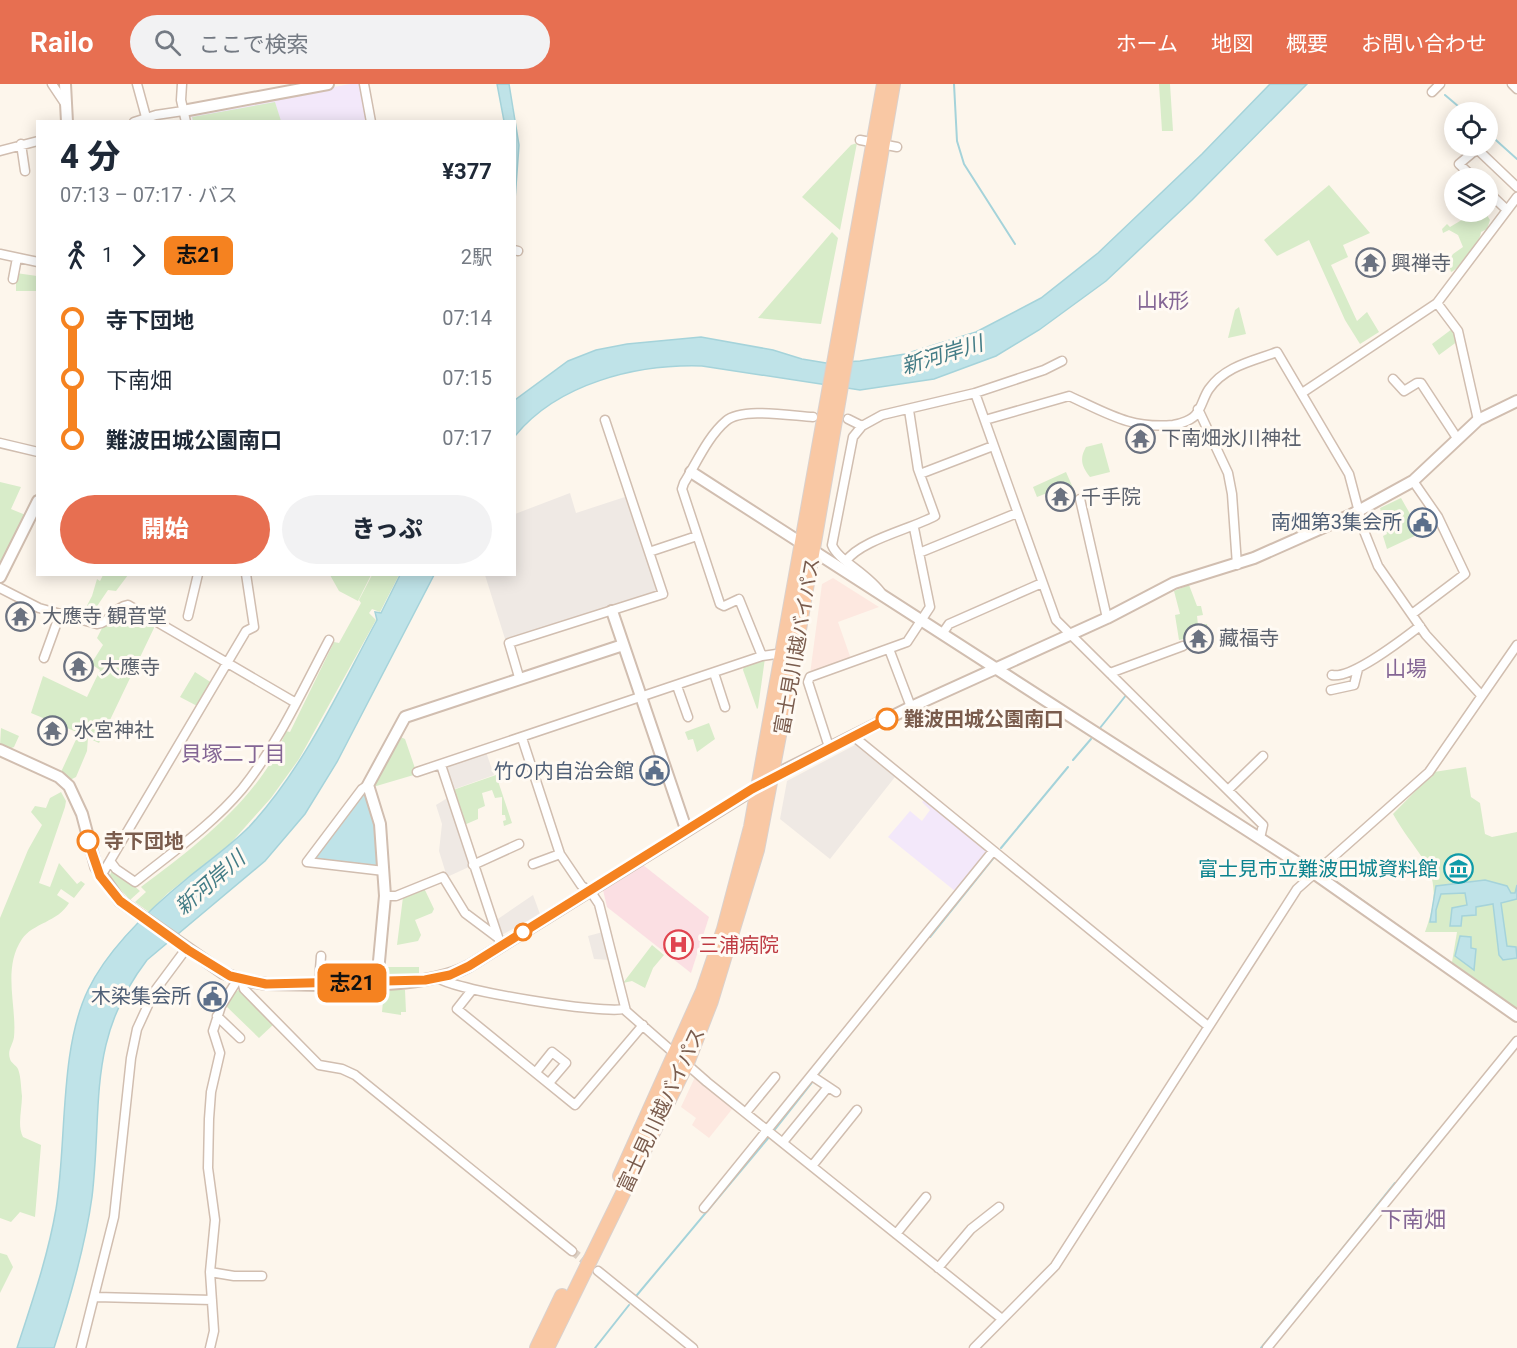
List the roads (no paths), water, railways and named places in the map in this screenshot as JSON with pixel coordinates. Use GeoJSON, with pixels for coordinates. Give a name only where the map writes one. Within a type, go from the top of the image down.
{"type":"FeatureCollection","features":[{"type":"Feature","properties":{"kind":"highway","name":"富士見川越バイパス"},"geometry":{"type":"LineString","coordinates":[[547,1348],[687,1063],[707,1013],[761,834],[773,777],[807,548],[878,144],[884,84]]}},
{"type":"Feature","properties":{"kind":"highway","name":"富士見川越バイパス"},"geometry":{"type":"LineString","coordinates":[[878,144],[893,84]]}},
{"type":"Feature","properties":{"kind":"highway","name":"富士見川越バイパス"},"geometry":{"type":"LineString","coordinates":[[537,1348],[697,1007],[724,929],[760,784],[783,653],[807,548]]}},
{"type":"Feature","properties":{"kind":"street"},"geometry":{"type":"LineString","coordinates":[[52,84],[66,105]]}},
{"type":"Feature","properties":{"kind":"street"},"geometry":{"type":"LineString","coordinates":[[65,84],[67,120]]}},
{"type":"Feature","properties":{"kind":"street"},"geometry":{"type":"LineString","coordinates":[[137,84],[146,117]]}},
{"type":"Feature","properties":{"kind":"street"},"geometry":{"type":"LineString","coordinates":[[182,84],[185,116]]}},
{"type":"Feature","properties":{"kind":"street"},"geometry":{"type":"LineString","coordinates":[[139,120],[146,117],[185,116],[328,84]]}},
{"type":"Feature","properties":{"kind":"street"},"geometry":{"type":"LineString","coordinates":[[364,84],[371,120]]}},
{"type":"Feature","properties":{"kind":"street"},"geometry":{"type":"LineString","coordinates":[[1431,93],[1440,84]]}},
{"type":"Feature","properties":{"kind":"street"},"geometry":{"type":"LineString","coordinates":[[1512,84],[1517,89]]}},
{"type":"Feature","properties":{"kind":"street"},"geometry":{"type":"LineString","coordinates":[[0,151],[36,141]]}},
{"type":"Feature","properties":{"kind":"street"},"geometry":{"type":"LineString","coordinates":[[21,144],[25,171]]}},
{"type":"Feature","properties":{"kind":"street"},"geometry":{"type":"LineString","coordinates":[[1463,168],[1459,164],[1477,149],[1497,168]]}},
{"type":"Feature","properties":{"kind":"street"},"geometry":{"type":"LineString","coordinates":[[1498,169],[1517,187]]}},
{"type":"Feature","properties":{"kind":"street"},"geometry":{"type":"LineString","coordinates":[[1302,393],[1437,303],[1517,197]]}},
{"type":"Feature","properties":{"kind":"street"},"geometry":{"type":"LineString","coordinates":[[1498,201],[1507,210]]}},
{"type":"Feature","properties":{"kind":"street"},"geometry":{"type":"LineString","coordinates":[[0,254],[36,262]]}},
{"type":"Feature","properties":{"kind":"street"},"geometry":{"type":"LineString","coordinates":[[13,279],[17,258]]}},
{"type":"Feature","properties":{"kind":"street"},"geometry":{"type":"LineString","coordinates":[[1437,303],[1458,331],[1478,420]]}},
{"type":"Feature","properties":{"kind":"street"},"geometry":{"type":"LineString","coordinates":[[985,420],[1069,396],[1125,423],[1150,427],[1180,424],[1197,414],[1210,387],[1232,368],[1277,352],[1349,474],[1375,560],[1438,650],[1481,695]]}},
{"type":"Feature","properties":{"kind":"street"},"geometry":{"type":"LineString","coordinates":[[883,596],[873,581],[835,553],[832,537],[853,437],[862,426],[882,415],[975,393],[1044,370],[1062,361]]}},
{"type":"Feature","properties":{"kind":"street"},"geometry":{"type":"LineString","coordinates":[[1393,379],[1398,387],[1404,390],[1421,383],[1457,438]]}},
{"type":"Feature","properties":{"kind":"street"},"geometry":{"type":"LineString","coordinates":[[975,393],[1056,620],[1263,825],[1260,838]]}},
{"type":"Feature","properties":{"kind":"street"},"geometry":{"type":"LineString","coordinates":[[0,750],[59,777],[69,786],[82,814],[100,876],[115,896],[183,950],[240,980],[266,984],[377,983],[438,978],[459,971],[499,941],[588,891],[760,784],[829,747],[1107,618],[1174,583],[1237,565],[1359,511],[1413,481],[1478,420],[1517,401]]}},
{"type":"Feature","properties":{"kind":"street"},"geometry":{"type":"LineString","coordinates":[[1198,409],[1228,472],[1232,494],[1237,565]]}},
{"type":"Feature","properties":{"kind":"street"},"geometry":{"type":"LineString","coordinates":[[846,561],[851,554],[914,528],[936,513],[920,474],[909,410]]}},
{"type":"Feature","properties":{"kind":"street"},"geometry":{"type":"LineString","coordinates":[[762,656],[739,599],[724,606],[720,604],[682,489],[717,430],[733,416],[747,413],[813,417]]}},
{"type":"Feature","properties":{"kind":"street"},"geometry":{"type":"LineString","coordinates":[[848,419],[862,426]]}},
{"type":"Feature","properties":{"kind":"street"},"geometry":{"type":"LineString","coordinates":[[519,677],[509,643],[663,594],[605,420]]}},
{"type":"Feature","properties":{"kind":"street"},"geometry":{"type":"LineString","coordinates":[[0,443],[36,452]]}},
{"type":"Feature","properties":{"kind":"street"},"geometry":{"type":"LineString","coordinates":[[920,474],[993,446]]}},
{"type":"Feature","properties":{"kind":"street"},"geometry":{"type":"LineString","coordinates":[[691,472],[993,669],[1315,874],[1517,1016]]}},
{"type":"Feature","properties":{"kind":"street"},"geometry":{"type":"LineString","coordinates":[[1412,614],[1465,574],[1438,517],[1413,481]]}},
{"type":"Feature","properties":{"kind":"street"},"geometry":{"type":"LineString","coordinates":[[1080,500],[1107,618]]}},
{"type":"Feature","properties":{"kind":"street"},"geometry":{"type":"LineString","coordinates":[[0,577],[36,505]]}},
{"type":"Feature","properties":{"kind":"street"},"geometry":{"type":"LineString","coordinates":[[919,553],[1017,513]]}},
{"type":"Feature","properties":{"kind":"street"},"geometry":{"type":"LineString","coordinates":[[829,747],[808,681],[810,677],[907,642],[922,621],[930,604],[914,528]]}},
{"type":"Feature","properties":{"kind":"street"},"geometry":{"type":"LineString","coordinates":[[649,552],[697,536]]}},
{"type":"Feature","properties":{"kind":"street"},"geometry":{"type":"LineString","coordinates":[[188,616],[198,576]]}},
{"type":"Feature","properties":{"kind":"street"},"geometry":{"type":"LineString","coordinates":[[100,876],[246,631],[254,627],[246,576]]}},
{"type":"Feature","properties":{"kind":"street"},"geometry":{"type":"LineString","coordinates":[[942,634],[949,624],[1042,583]]}},
{"type":"Feature","properties":{"kind":"street"},"geometry":{"type":"LineString","coordinates":[[0,588],[60,614],[100,624],[107,621],[119,608],[128,605],[296,703]]}},
{"type":"Feature","properties":{"kind":"street"},"geometry":{"type":"LineString","coordinates":[[612,611],[686,830]]}},
{"type":"Feature","properties":{"kind":"street"},"geometry":{"type":"LineString","coordinates":[[44,658],[60,614]]}},
{"type":"Feature","properties":{"kind":"street"},"geometry":{"type":"LineString","coordinates":[[1332,675],[1351,673],[1366,661],[1394,646],[1420,626]]}},
{"type":"Feature","properties":{"kind":"street"},"geometry":{"type":"LineString","coordinates":[[110,861],[116,869],[135,882],[179,847],[240,791],[272,749],[329,639]]}},
{"type":"Feature","properties":{"kind":"street"},"geometry":{"type":"LineString","coordinates":[[384,871],[307,862],[362,789],[368,785],[408,714],[623,645]]}},
{"type":"Feature","properties":{"kind":"street"},"geometry":{"type":"LineString","coordinates":[[974,1348],[1055,1266],[1297,889],[1429,772],[1517,645]]}},
{"type":"Feature","properties":{"kind":"street"},"geometry":{"type":"LineString","coordinates":[[1110,673],[1183,646]]}},
{"type":"Feature","properties":{"kind":"street"},"geometry":{"type":"LineString","coordinates":[[889,649],[911,707]]}},
{"type":"Feature","properties":{"kind":"street"},"geometry":{"type":"LineString","coordinates":[[417,772],[762,656],[783,653]]}},
{"type":"Feature","properties":{"kind":"street"},"geometry":{"type":"LineString","coordinates":[[1331,690],[1354,685],[1358,669]]}},
{"type":"Feature","properties":{"kind":"street"},"geometry":{"type":"LineString","coordinates":[[714,674],[725,707]]}},
{"type":"Feature","properties":{"kind":"street"},"geometry":{"type":"LineString","coordinates":[[677,686],[688,717]]}},
{"type":"Feature","properties":{"kind":"street"},"geometry":{"type":"LineString","coordinates":[[853,736],[1208,1026]]}},
{"type":"Feature","properties":{"kind":"street"},"geometry":{"type":"LineString","coordinates":[[522,738],[560,854],[581,885],[599,904],[624,1009]]}},
{"type":"Feature","properties":{"kind":"street"},"geometry":{"type":"LineString","coordinates":[[1228,789],[1263,756]]}},
{"type":"Feature","properties":{"kind":"street"},"geometry":{"type":"LineString","coordinates":[[441,765],[499,941]]}},
{"type":"Feature","properties":{"kind":"street"},"geometry":{"type":"LineString","coordinates":[[368,785],[380,824],[384,871],[385,896],[377,983]]}},
{"type":"Feature","properties":{"kind":"street"},"geometry":{"type":"LineString","coordinates":[[473,865],[519,844]]}},
{"type":"Feature","properties":{"kind":"street"},"geometry":{"type":"LineString","coordinates":[[704,1208],[770,1132],[993,851]]}},
{"type":"Feature","properties":{"kind":"street"},"geometry":{"type":"LineString","coordinates":[[533,864],[560,854]]}},
{"type":"Feature","properties":{"kind":"street"},"geometry":{"type":"LineString","coordinates":[[385,896],[396,896],[443,877],[465,913],[499,941]]}},
{"type":"Feature","properties":{"kind":"street"},"geometry":{"type":"LineString","coordinates":[[81,1348],[96,1296],[114,1217],[134,1042],[141,1018],[154,992],[183,950]]}},
{"type":"Feature","properties":{"kind":"street"},"geometry":{"type":"LineString","coordinates":[[319,983],[321,956]]}},
{"type":"Feature","properties":{"kind":"street"},"geometry":{"type":"LineString","coordinates":[[438,978],[472,990],[552,1003],[624,1009],[770,1132],[1002,1319]]}},
{"type":"Feature","properties":{"kind":"street"},"geometry":{"type":"LineString","coordinates":[[210,1348],[214,1331],[210,1272],[215,1220],[208,1151],[211,1092],[220,1053],[213,1034],[217,1016],[240,980]]}},
{"type":"Feature","properties":{"kind":"street"},"geometry":{"type":"LineString","coordinates":[[240,980],[244,988],[319,1065],[342,1069],[355,1076],[572,1251]]}},
{"type":"Feature","properties":{"kind":"street"},"geometry":{"type":"LineString","coordinates":[[472,990],[457,1009],[575,1105],[643,1025]]}},
{"type":"Feature","properties":{"kind":"street"},"geometry":{"type":"LineString","coordinates":[[217,1016],[240,1038]]}},
{"type":"Feature","properties":{"kind":"street"},"geometry":{"type":"LineString","coordinates":[[1267,1348],[1517,1041]]}},
{"type":"Feature","properties":{"kind":"street"},"geometry":{"type":"LineString","coordinates":[[536,1072],[552,1052],[566,1063],[549,1083]]}},
{"type":"Feature","properties":{"kind":"street"},"geometry":{"type":"LineString","coordinates":[[747,1111],[775,1077]]}},
{"type":"Feature","properties":{"kind":"street"},"geometry":{"type":"LineString","coordinates":[[814,1077],[836,1092]]}},
{"type":"Feature","properties":{"kind":"street"},"geometry":{"type":"LineString","coordinates":[[783,1142],[828,1086]]}},
{"type":"Feature","properties":{"kind":"street"},"geometry":{"type":"LineString","coordinates":[[812,1166],[857,1110]]}},
{"type":"Feature","properties":{"kind":"street"},"geometry":{"type":"LineString","coordinates":[[896,1234],[926,1197]]}},
{"type":"Feature","properties":{"kind":"street"},"geometry":{"type":"LineString","coordinates":[[938,1268],[971,1229],[999,1207]]}},
{"type":"Feature","properties":{"kind":"street"},"geometry":{"type":"LineString","coordinates":[[598,1271],[693,1348]]}},
{"type":"Feature","properties":{"kind":"street"},"geometry":{"type":"LineString","coordinates":[[210,1272],[234,1276],[262,1276]]}},
{"type":"Feature","properties":{"kind":"street"},"geometry":{"type":"LineString","coordinates":[[96,1296],[213,1300]]}},
{"type":"Feature","properties":{"kind":"water"},"geometry":{"type":"Polygon","coordinates":[[[497,84],[509,84],[515,120],[504,120],[497,84]]]}},
{"type":"Feature","properties":{"kind":"water","name":"新河岸川"},"geometry":{"type":"Polygon","coordinates":[[[1270,84],[1307,84],[1192,200],[1106,281],[1039,330],[996,356],[934,379],[860,390],[702,366],[677,366],[626,373],[600,380],[553,402],[516,435],[516,399],[568,361],[596,350],[627,344],[701,337],[773,350],[802,359],[826,363],[860,361],[905,354],[976,332],[1041,298],[1098,253],[1202,154],[1270,84]]]}},
{"type":"Feature","properties":{"kind":"water"},"geometry":{"type":"Polygon","coordinates":[[[516,127],[519,145],[516,186],[516,127]]]}},
{"type":"Feature","properties":{"kind":"water","name":"新河岸川"},"geometry":{"type":"Polygon","coordinates":[[[400,576],[433,576],[337,762],[305,814],[265,861],[147,960],[128,989],[114,1018],[106,1046],[98,1103],[92,1197],[81,1254],[66,1311],[54,1348],[17,1348],[53,1227],[72,1040],[88,990],[108,958],[133,928],[176,888],[242,834],[269,804],[304,754],[334,701],[377,620],[375,612],[381,613],[400,576]]]}},
{"type":"Feature","properties":{"kind":"water"},"geometry":{"type":"Polygon","coordinates":[[[364,792],[375,825],[378,865],[375,868],[314,861],[313,858],[364,792]]]}},
{"type":"Feature","properties":{"kind":"water"},"geometry":{"type":"Polygon","coordinates":[[[1485,880],[1507,886],[1511,893],[1515,893],[1517,885],[1517,899],[1501,903],[1507,946],[1516,947],[1517,958],[1503,960],[1499,955],[1493,904],[1476,907],[1476,915],[1462,916],[1461,926],[1450,926],[1452,908],[1467,905],[1465,893],[1441,894],[1436,910],[1436,922],[1430,922],[1436,886],[1485,880]]]}},
{"type":"Feature","properties":{"kind":"water"},"geometry":{"type":"Polygon","coordinates":[[[1460,936],[1471,937],[1471,948],[1476,949],[1474,970],[1455,956],[1460,936]]]}},
{"type":"Feature","properties":{"kind":"waterway"},"geometry":{"type":"LineString","coordinates":[[954,84],[957,141],[964,164],[1015,244]]}},
{"type":"Feature","properties":{"kind":"waterway"},"geometry":{"type":"LineString","coordinates":[[1445,95],[1453,102]]}},
{"type":"Feature","properties":{"kind":"waterway"},"geometry":{"type":"LineString","coordinates":[[1498,142],[1517,159]]}},
{"type":"Feature","properties":{"kind":"waterway"},"geometry":{"type":"LineString","coordinates":[[1100,728],[1127,694]]}},
{"type":"Feature","properties":{"kind":"waterway"},"geometry":{"type":"LineString","coordinates":[[1073,760],[1091,739]]}},
{"type":"Feature","properties":{"kind":"waterway"},"geometry":{"type":"LineString","coordinates":[[1001,848],[1068,767]]}},
{"type":"Feature","properties":{"kind":"waterway"},"geometry":{"type":"LineString","coordinates":[[930,937],[995,856]]}},
{"type":"Feature","properties":{"kind":"waterway"},"geometry":{"type":"LineString","coordinates":[[1331,878],[1414,937]]}},
{"type":"Feature","properties":{"kind":"waterway"},"geometry":{"type":"LineString","coordinates":[[818,1075],[842,1044]]}},
{"type":"Feature","properties":{"kind":"waterway"},"geometry":{"type":"LineString","coordinates":[[773,1132],[814,1080]]}},
{"type":"Feature","properties":{"kind":"waterway"},"geometry":{"type":"LineString","coordinates":[[1402,1175],[1439,1130]]}},
{"type":"Feature","properties":{"kind":"waterway"},"geometry":{"type":"LineString","coordinates":[[637,1295],[770,1136]]}},
{"type":"Feature","properties":{"kind":"waterway"},"geometry":{"type":"LineString","coordinates":[[1330,1264],[1395,1183]]}},
{"type":"Feature","properties":{"kind":"waterway"},"geometry":{"type":"LineString","coordinates":[[1261,1348],[1319,1277]]}},
{"type":"Feature","properties":{"kind":"waterway"},"geometry":{"type":"LineString","coordinates":[[595,1348],[629,1305]]}},
{"type":"Feature","properties":{"kind":"tunnel"},"geometry":{"type":"LineString","coordinates":[[572,1251],[590,1265]]}},
{"type":"Feature","properties":{"kind":"place","name":"興禅寺"},"geometry":{"type":"Point","coordinates":[1370,263]}},
{"type":"Feature","properties":{"kind":"place","name":"下南畑氷川神社"},"geometry":{"type":"Point","coordinates":[1140,438]}},
{"type":"Feature","properties":{"kind":"place","name":"千手院"},"geometry":{"type":"Point","coordinates":[1060,497]}},
{"type":"Feature","properties":{"kind":"place","name":"南畑第3集会所"},"geometry":{"type":"Point","coordinates":[1423,522]}},
{"type":"Feature","properties":{"kind":"place","name":"大應寺 観音堂"},"geometry":{"type":"Point","coordinates":[21,616]}},
{"type":"Feature","properties":{"kind":"place","name":"藏福寺"},"geometry":{"type":"Point","coordinates":[1198,638]}},
{"type":"Feature","properties":{"kind":"place","name":"大應寺"},"geometry":{"type":"Point","coordinates":[79,667]}},
{"type":"Feature","properties":{"kind":"place","name":"難波田城公園南口"},"geometry":{"type":"Point","coordinates":[887,719]}},
{"type":"Feature","properties":{"kind":"place","name":"水宮神社"},"geometry":{"type":"Point","coordinates":[53,730]}},
{"type":"Feature","properties":{"kind":"place","name":"竹の内自治会館"},"geometry":{"type":"Point","coordinates":[655,771]}},
{"type":"Feature","properties":{"kind":"place","name":"寺下団地"},"geometry":{"type":"Point","coordinates":[88,841]}},
{"type":"Feature","properties":{"kind":"place","name":"富士見市立難波田城資料館"},"geometry":{"type":"Point","coordinates":[1459,869]}},
{"type":"Feature","properties":{"kind":"place","name":"三浦病院"},"geometry":{"type":"Point","coordinates":[678,945]}},
{"type":"Feature","properties":{"kind":"place","name":"木染集会所"},"geometry":{"type":"Point","coordinates":[212,996]}},
{"type":"Feature","properties":{"kind":"district","name":"山k形"},"geometry":{"type":"Point","coordinates":[1163,301]}},
{"type":"Feature","properties":{"kind":"district","name":"山場"},"geometry":{"type":"Point","coordinates":[1406,669]}},
{"type":"Feature","properties":{"kind":"district","name":"貝塚二丁目"},"geometry":{"type":"Point","coordinates":[233,754]}},
{"type":"Feature","properties":{"kind":"district","name":"下南畑"},"geometry":{"type":"Point","coordinates":[1413,1219]}}]}
